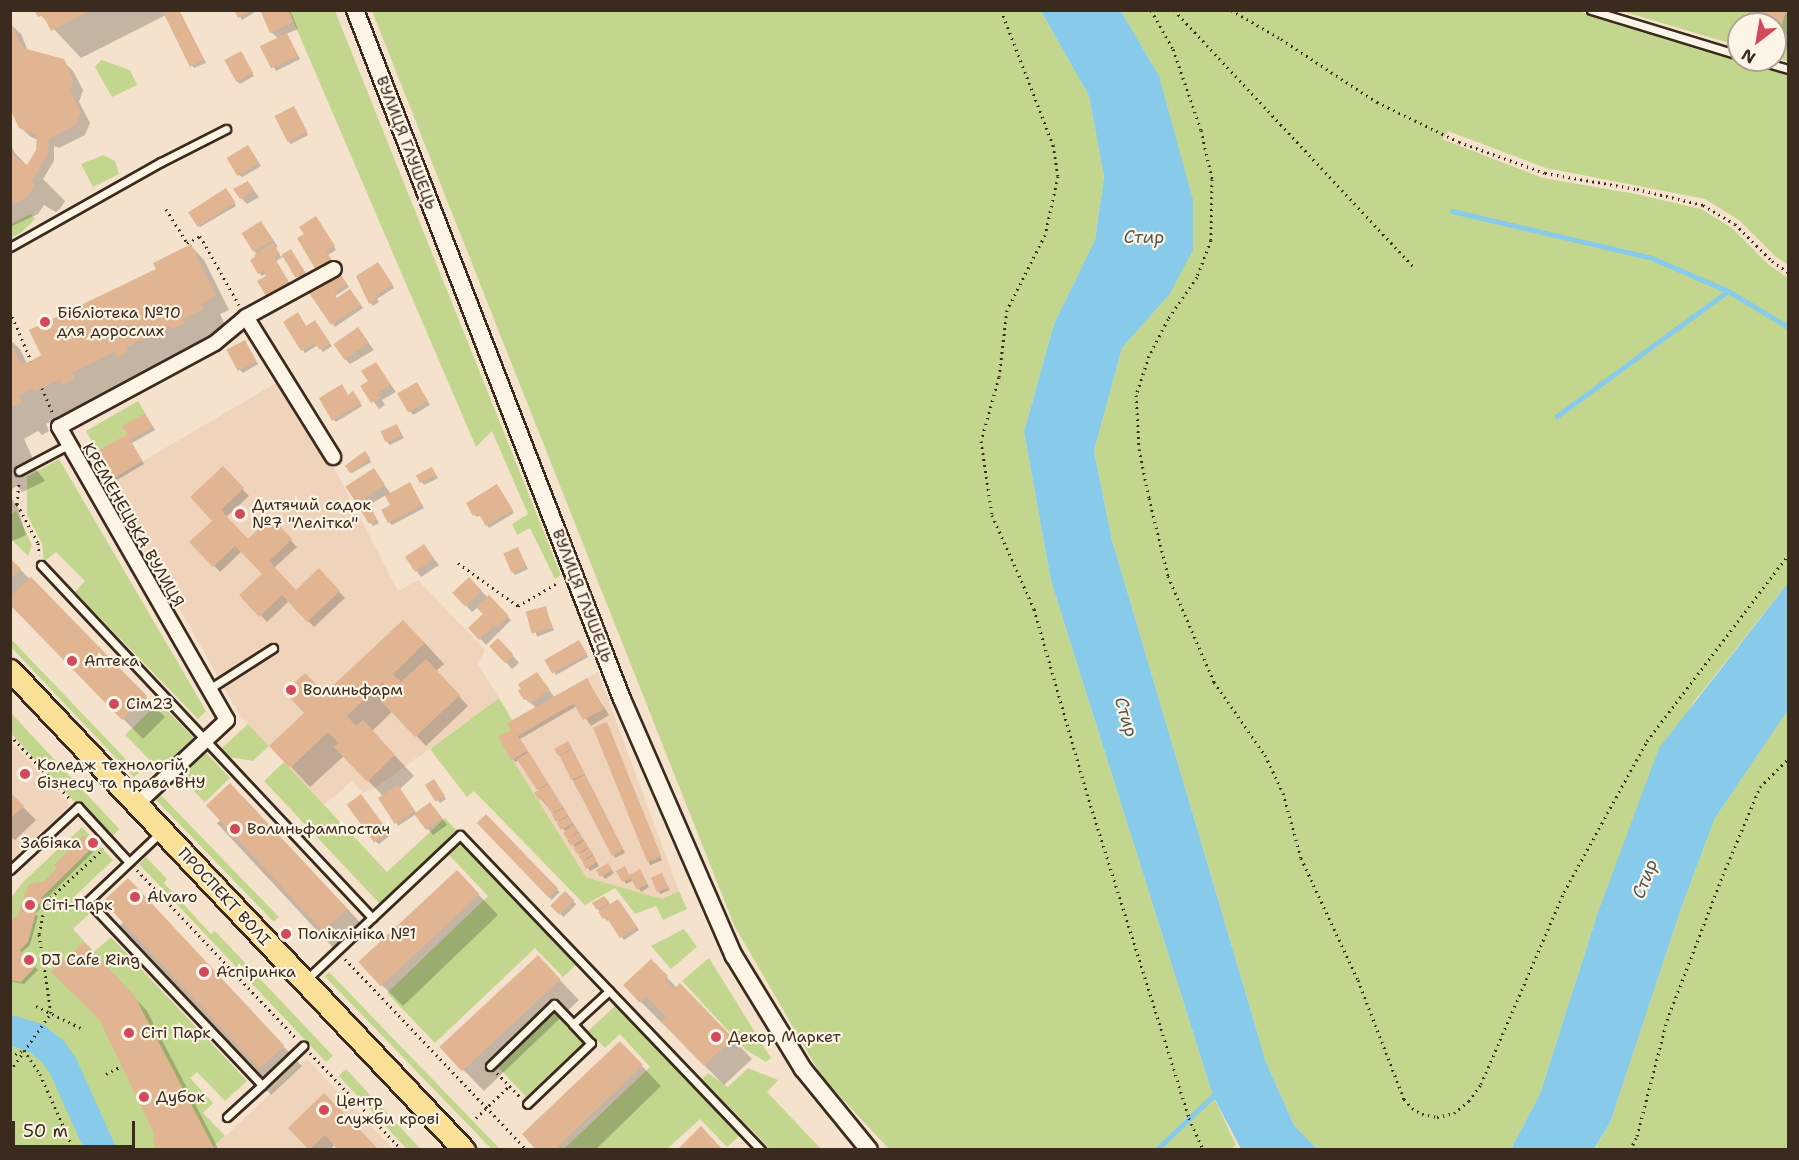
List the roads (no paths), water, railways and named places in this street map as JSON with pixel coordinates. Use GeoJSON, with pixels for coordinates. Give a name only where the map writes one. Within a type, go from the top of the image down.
{"type":"FeatureCollection","features":[{"type":"Feature","properties":{"kind":"main road","name":"ПРОСПЕКТ ВОЛІ"},"geometry":{"type":"LineString","coordinates":[[10,670],[464,1149]]}},
{"type":"Feature","properties":{"kind":"street","name":"ВУЛИЦЯ ГЛУШЕЦЬ"},"geometry":{"type":"LineString","coordinates":[[355,10],[622,699],[734,956],[802,1069],[869,1149]]}},
{"type":"Feature","properties":{"kind":"street"},"geometry":{"type":"LineString","coordinates":[[333,457],[246,317],[334,269]]}},
{"type":"Feature","properties":{"kind":"street","name":"КРЕМЕНЕЦЬКА ВУЛИЦЯ"},"geometry":{"type":"LineString","coordinates":[[137,804],[227,720],[59,427],[215,344],[246,317]]}},
{"type":"Feature","properties":{"kind":"lane"},"geometry":{"type":"LineString","coordinates":[[1592,10],[1727,51]]}},
{"type":"Feature","properties":{"kind":"lane"},"geometry":{"type":"LineString","coordinates":[[10,247],[161,162],[226,129]]}},
{"type":"Feature","properties":{"kind":"lane"},"geometry":{"type":"LineString","coordinates":[[19,471],[68,445]]}},
{"type":"Feature","properties":{"kind":"lane"},"geometry":{"type":"LineString","coordinates":[[41,565],[372,918]]}},
{"type":"Feature","properties":{"kind":"lane"},"geometry":{"type":"LineString","coordinates":[[209,689],[273,648]]}},
{"type":"Feature","properties":{"kind":"lane"},"geometry":{"type":"LineString","coordinates":[[10,870],[78,807],[129,862]]}},
{"type":"Feature","properties":{"kind":"lane"},"geometry":{"type":"LineString","coordinates":[[162,831],[88,901],[262,1085]]}},
{"type":"Feature","properties":{"kind":"lane"},"geometry":{"type":"LineString","coordinates":[[304,982],[460,835],[761,1149]]}},
{"type":"Feature","properties":{"kind":"lane"},"geometry":{"type":"LineString","coordinates":[[573,1024],[609,991]]}},
{"type":"Feature","properties":{"kind":"lane"},"geometry":{"type":"LineString","coordinates":[[490,1066],[554,1004],[591,1043],[527,1104]]}},
{"type":"Feature","properties":{"kind":"lane"},"geometry":{"type":"LineString","coordinates":[[227,1117],[303,1046]]}},
{"type":"Feature","properties":{"kind":"water","name":"Стир"},"geometry":{"type":"Polygon","coordinates":[[[1041,11],[1121,11],[1159,76],[1193,200],[1193,250],[1169,295],[1122,348],[1094,451],[1112,540],[1266,1062],[1294,1125],[1317,1149],[1241,1149],[1213,1096],[1051,581],[1024,432],[1054,324],[1095,240],[1104,177],[1089,96],[1041,11]]]}},
{"type":"Feature","properties":{"kind":"water","name":"Стир"},"geometry":{"type":"Polygon","coordinates":[[[1788,583],[1788,710],[1715,818],[1683,903],[1610,1123],[1594,1149],[1511,1149],[1540,1094],[1597,915],[1659,748],[1788,583]]]}},
{"type":"Feature","properties":{"kind":"waterway"},"geometry":{"type":"LineString","coordinates":[[1452,211],[1652,258],[1728,291],[1788,327]]}},
{"type":"Feature","properties":{"kind":"waterway"},"geometry":{"type":"LineString","coordinates":[[1557,416],[1728,291]]}},
{"type":"Feature","properties":{"kind":"waterway"},"geometry":{"type":"LineString","coordinates":[[10,1030],[36,1038],[53,1052],[63,1066],[101,1150]]}},
{"type":"Feature","properties":{"kind":"waterway"},"geometry":{"type":"LineString","coordinates":[[1156,1150],[1216,1093]]}},
{"type":"Feature","properties":{"kind":"place","name":"Бібліотека №10 для дорослих"},"geometry":{"type":"Point","coordinates":[45,322]}},
{"type":"Feature","properties":{"kind":"place","name":"Дитячий садок №7 \"Лелітка\""},"geometry":{"type":"Point","coordinates":[240,514]}},
{"type":"Feature","properties":{"kind":"place","name":"Аптека"},"geometry":{"type":"Point","coordinates":[72,661]}},
{"type":"Feature","properties":{"kind":"place","name":"Волиньфарм"},"geometry":{"type":"Point","coordinates":[291,690]}},
{"type":"Feature","properties":{"kind":"place","name":"Сім23"},"geometry":{"type":"Point","coordinates":[114,704]}},
{"type":"Feature","properties":{"kind":"place","name":"Коледж технологій, бізнесу та права ВНУ"},"geometry":{"type":"Point","coordinates":[25,774]}},
{"type":"Feature","properties":{"kind":"place","name":"Волиньфампостач"},"geometry":{"type":"Point","coordinates":[235,829]}},
{"type":"Feature","properties":{"kind":"place","name":"Забіяка"},"geometry":{"type":"Point","coordinates":[93,843]}},
{"type":"Feature","properties":{"kind":"place","name":"Alvaro"},"geometry":{"type":"Point","coordinates":[135,897]}},
{"type":"Feature","properties":{"kind":"place","name":"Сіті-Парк"},"geometry":{"type":"Point","coordinates":[30,905]}},
{"type":"Feature","properties":{"kind":"place","name":"Поліклініка №1"},"geometry":{"type":"Point","coordinates":[286,934]}},
{"type":"Feature","properties":{"kind":"place","name":"DJ Cafe Ring"},"geometry":{"type":"Point","coordinates":[29,960]}},
{"type":"Feature","properties":{"kind":"place","name":"Аспіринка"},"geometry":{"type":"Point","coordinates":[204,972]}},
{"type":"Feature","properties":{"kind":"place","name":"Сіті Парк"},"geometry":{"type":"Point","coordinates":[129,1033]}},
{"type":"Feature","properties":{"kind":"place","name":"Декор Маркет"},"geometry":{"type":"Point","coordinates":[716,1037]}},
{"type":"Feature","properties":{"kind":"place","name":"Дубок"},"geometry":{"type":"Point","coordinates":[144,1097]}},
{"type":"Feature","properties":{"kind":"place","name":"Центр служби крові"},"geometry":{"type":"Point","coordinates":[324,1110]}}]}
